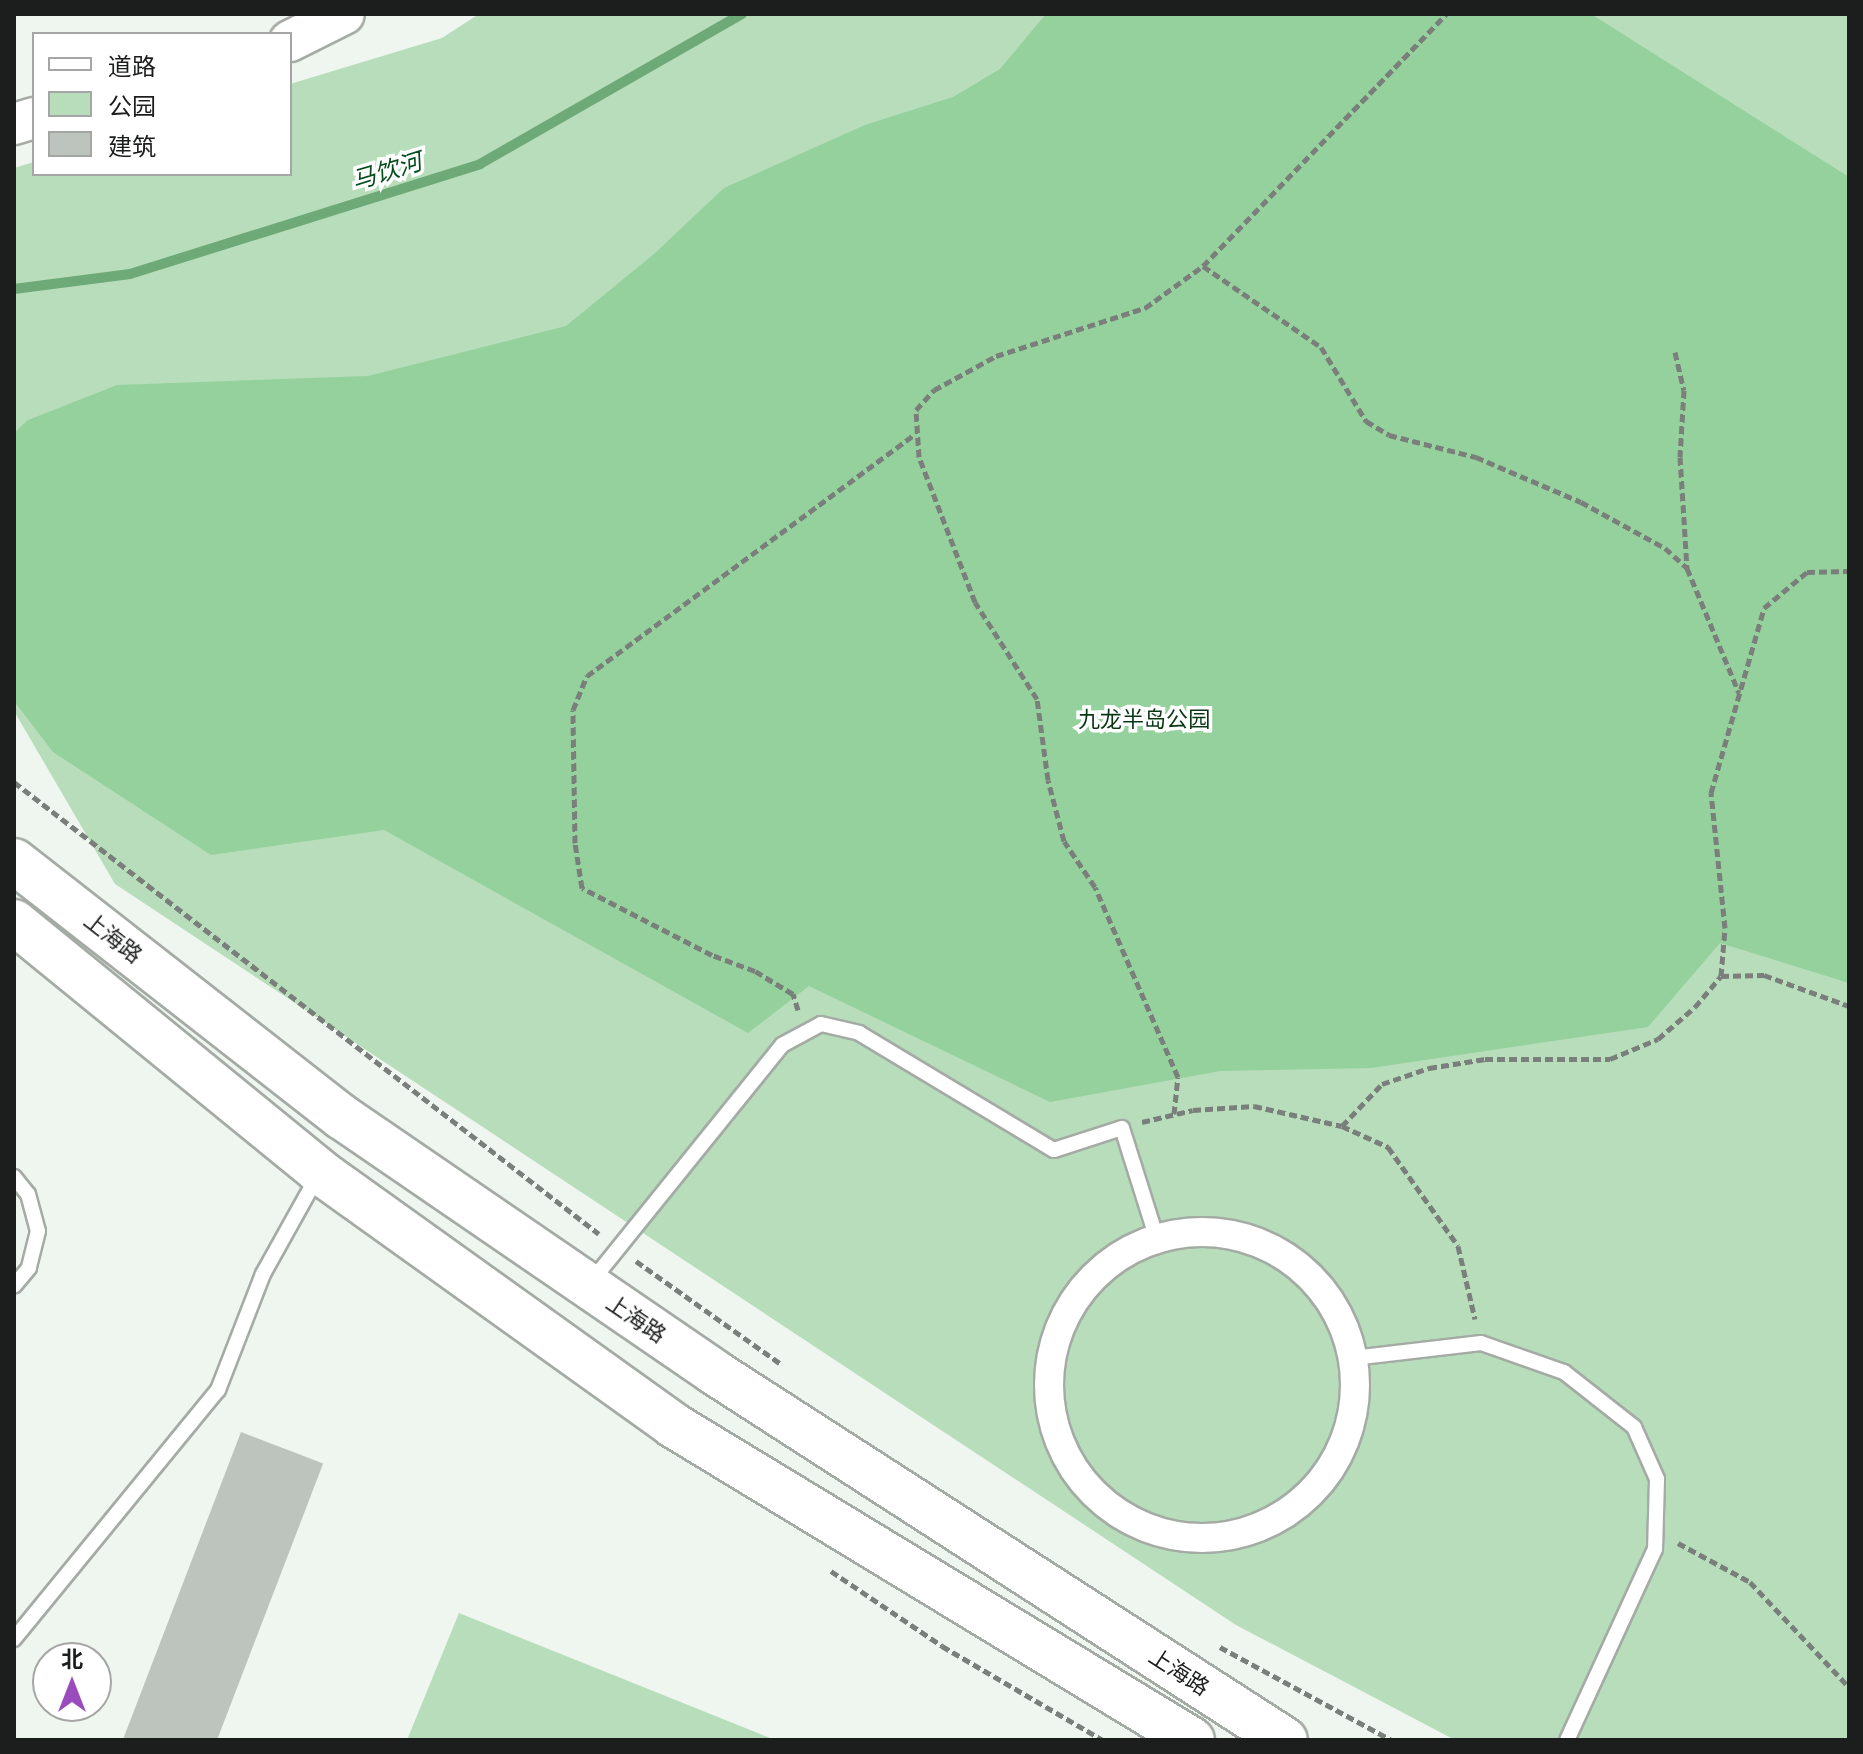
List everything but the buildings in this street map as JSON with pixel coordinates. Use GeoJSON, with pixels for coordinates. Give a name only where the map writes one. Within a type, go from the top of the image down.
{"type":"FeatureCollection","features":[{"type":"Feature","properties":{"kind":"highway","name":"上海路"},"geometry":{"type":"LineString","coordinates":[[16,859],[342,1117],[588,1286],[1285,1740]]}},
{"type":"Feature","properties":{"kind":"highway"},"geometry":{"type":"LineString","coordinates":[[14,922],[320,1172],[673,1425],[1192,1740]]}},
{"type":"Feature","properties":{"kind":"street"},"geometry":{"type":"LineString","coordinates":[[292,40],[344,14]]}},
{"type":"Feature","properties":{"kind":"street"},"geometry":{"type":"LineString","coordinates":[[1192,1231],[1241,1235],[1286,1254],[1322,1287],[1347,1329],[1353,1358],[1352,1425],[1332,1469],[1296,1508],[1248,1532],[1195,1539],[1143,1527],[1098,1499],[1065,1457],[1049,1406],[1051,1353],[1071,1303],[1103,1267],[1157,1239],[1192,1231]]}},
{"type":"Feature","properties":{"kind":"lane"},"geometry":{"type":"LineString","coordinates":[[588,1286],[782,1045],[821,1024],[859,1033],[1054,1150],[1122,1128],[1157,1239]]}},
{"type":"Feature","properties":{"kind":"lane"},"geometry":{"type":"LineString","coordinates":[[14,1639],[218,1390],[263,1274],[320,1172]]}},
{"type":"Feature","properties":{"kind":"lane"},"geometry":{"type":"LineString","coordinates":[[14,1177],[28,1194],[38,1231],[29,1268],[14,1286]]}},
{"type":"Feature","properties":{"kind":"lane"},"geometry":{"type":"LineString","coordinates":[[1353,1358],[1481,1343],[1564,1372],[1634,1427],[1657,1479],[1655,1549],[1567,1740]]}},
{"type":"Feature","properties":{"kind":"path"},"geometry":{"type":"LineString","coordinates":[[1174,1114],[1178,1077],[1095,887],[1064,841],[1048,780],[1037,699],[975,602],[914,435],[916,410],[934,390],[996,356],[1145,308],[1203,266],[1446,14]]}},
{"type":"Feature","properties":{"kind":"path"},"geometry":{"type":"LineString","coordinates":[[1203,266],[1321,347],[1344,390],[1378,428],[1476,457],[1581,502],[1665,548],[1687,568]]}},
{"type":"Feature","properties":{"kind":"path"},"geometry":{"type":"LineString","coordinates":[[1675,352],[1684,390],[1680,457],[1687,568],[1740,694]]}},
{"type":"Feature","properties":{"kind":"path"},"geometry":{"type":"LineString","coordinates":[[804,1033],[793,994],[582,888],[575,843],[573,710],[587,676],[914,435]]}},
{"type":"Feature","properties":{"kind":"path"},"geometry":{"type":"LineString","coordinates":[[1342,1126],[1382,1084],[1429,1068],[1485,1059],[1610,1059],[1658,1039],[1721,976],[1725,928],[1711,793],[1764,608],[1807,572],[1849,571]]}},
{"type":"Feature","properties":{"kind":"path"},"geometry":{"type":"LineString","coordinates":[[14,782],[618,1249],[794,1374]]}},
{"type":"Feature","properties":{"kind":"path"},"geometry":{"type":"LineString","coordinates":[[1721,976],[1764,975],[1849,1006]]}},
{"type":"Feature","properties":{"kind":"path"},"geometry":{"type":"LineString","coordinates":[[1122,1128],[1174,1114],[1254,1106],[1342,1126],[1388,1147],[1458,1246],[1481,1343]]}},
{"type":"Feature","properties":{"kind":"path"},"geometry":{"type":"LineString","coordinates":[[1656,1531],[1750,1582],[1849,1687]]}},
{"type":"Feature","properties":{"kind":"path"},"geometry":{"type":"LineString","coordinates":[[1209,1641],[1391,1740]]}},
{"type":"Feature","properties":{"kind":"green space","name":"九龙半岛公园"},"geometry":{"type":"Polygon","coordinates":[[[479,14],[1849,14],[1849,1740],[1455,1740],[1236,1625],[115,884],[14,711],[14,168],[32,163],[32,176],[292,176],[292,83],[442,38],[479,14]]]}},
{"type":"Feature","properties":{"kind":"green space"},"geometry":{"type":"Polygon","coordinates":[[[1046,14],[1591,14],[1849,177],[1849,983],[1720,943],[1648,1027],[1371,1068],[1220,1071],[1050,1102],[809,986],[748,1033],[384,830],[211,855],[53,752],[14,701],[14,433],[28,420],[117,385],[368,376],[566,326],[654,254],[724,188],[865,125],[953,97],[1000,69],[1046,14]]]}},
{"type":"Feature","properties":{"kind":"green space"},"geometry":{"type":"Polygon","coordinates":[[[459,1613],[775,1740],[407,1740],[459,1613]]]}},
{"type":"Feature","properties":{"kind":"waterway","name":"马饮河"},"geometry":{"type":"LineString","coordinates":[[14,289],[130,274],[480,164],[742,14]]}}]}
